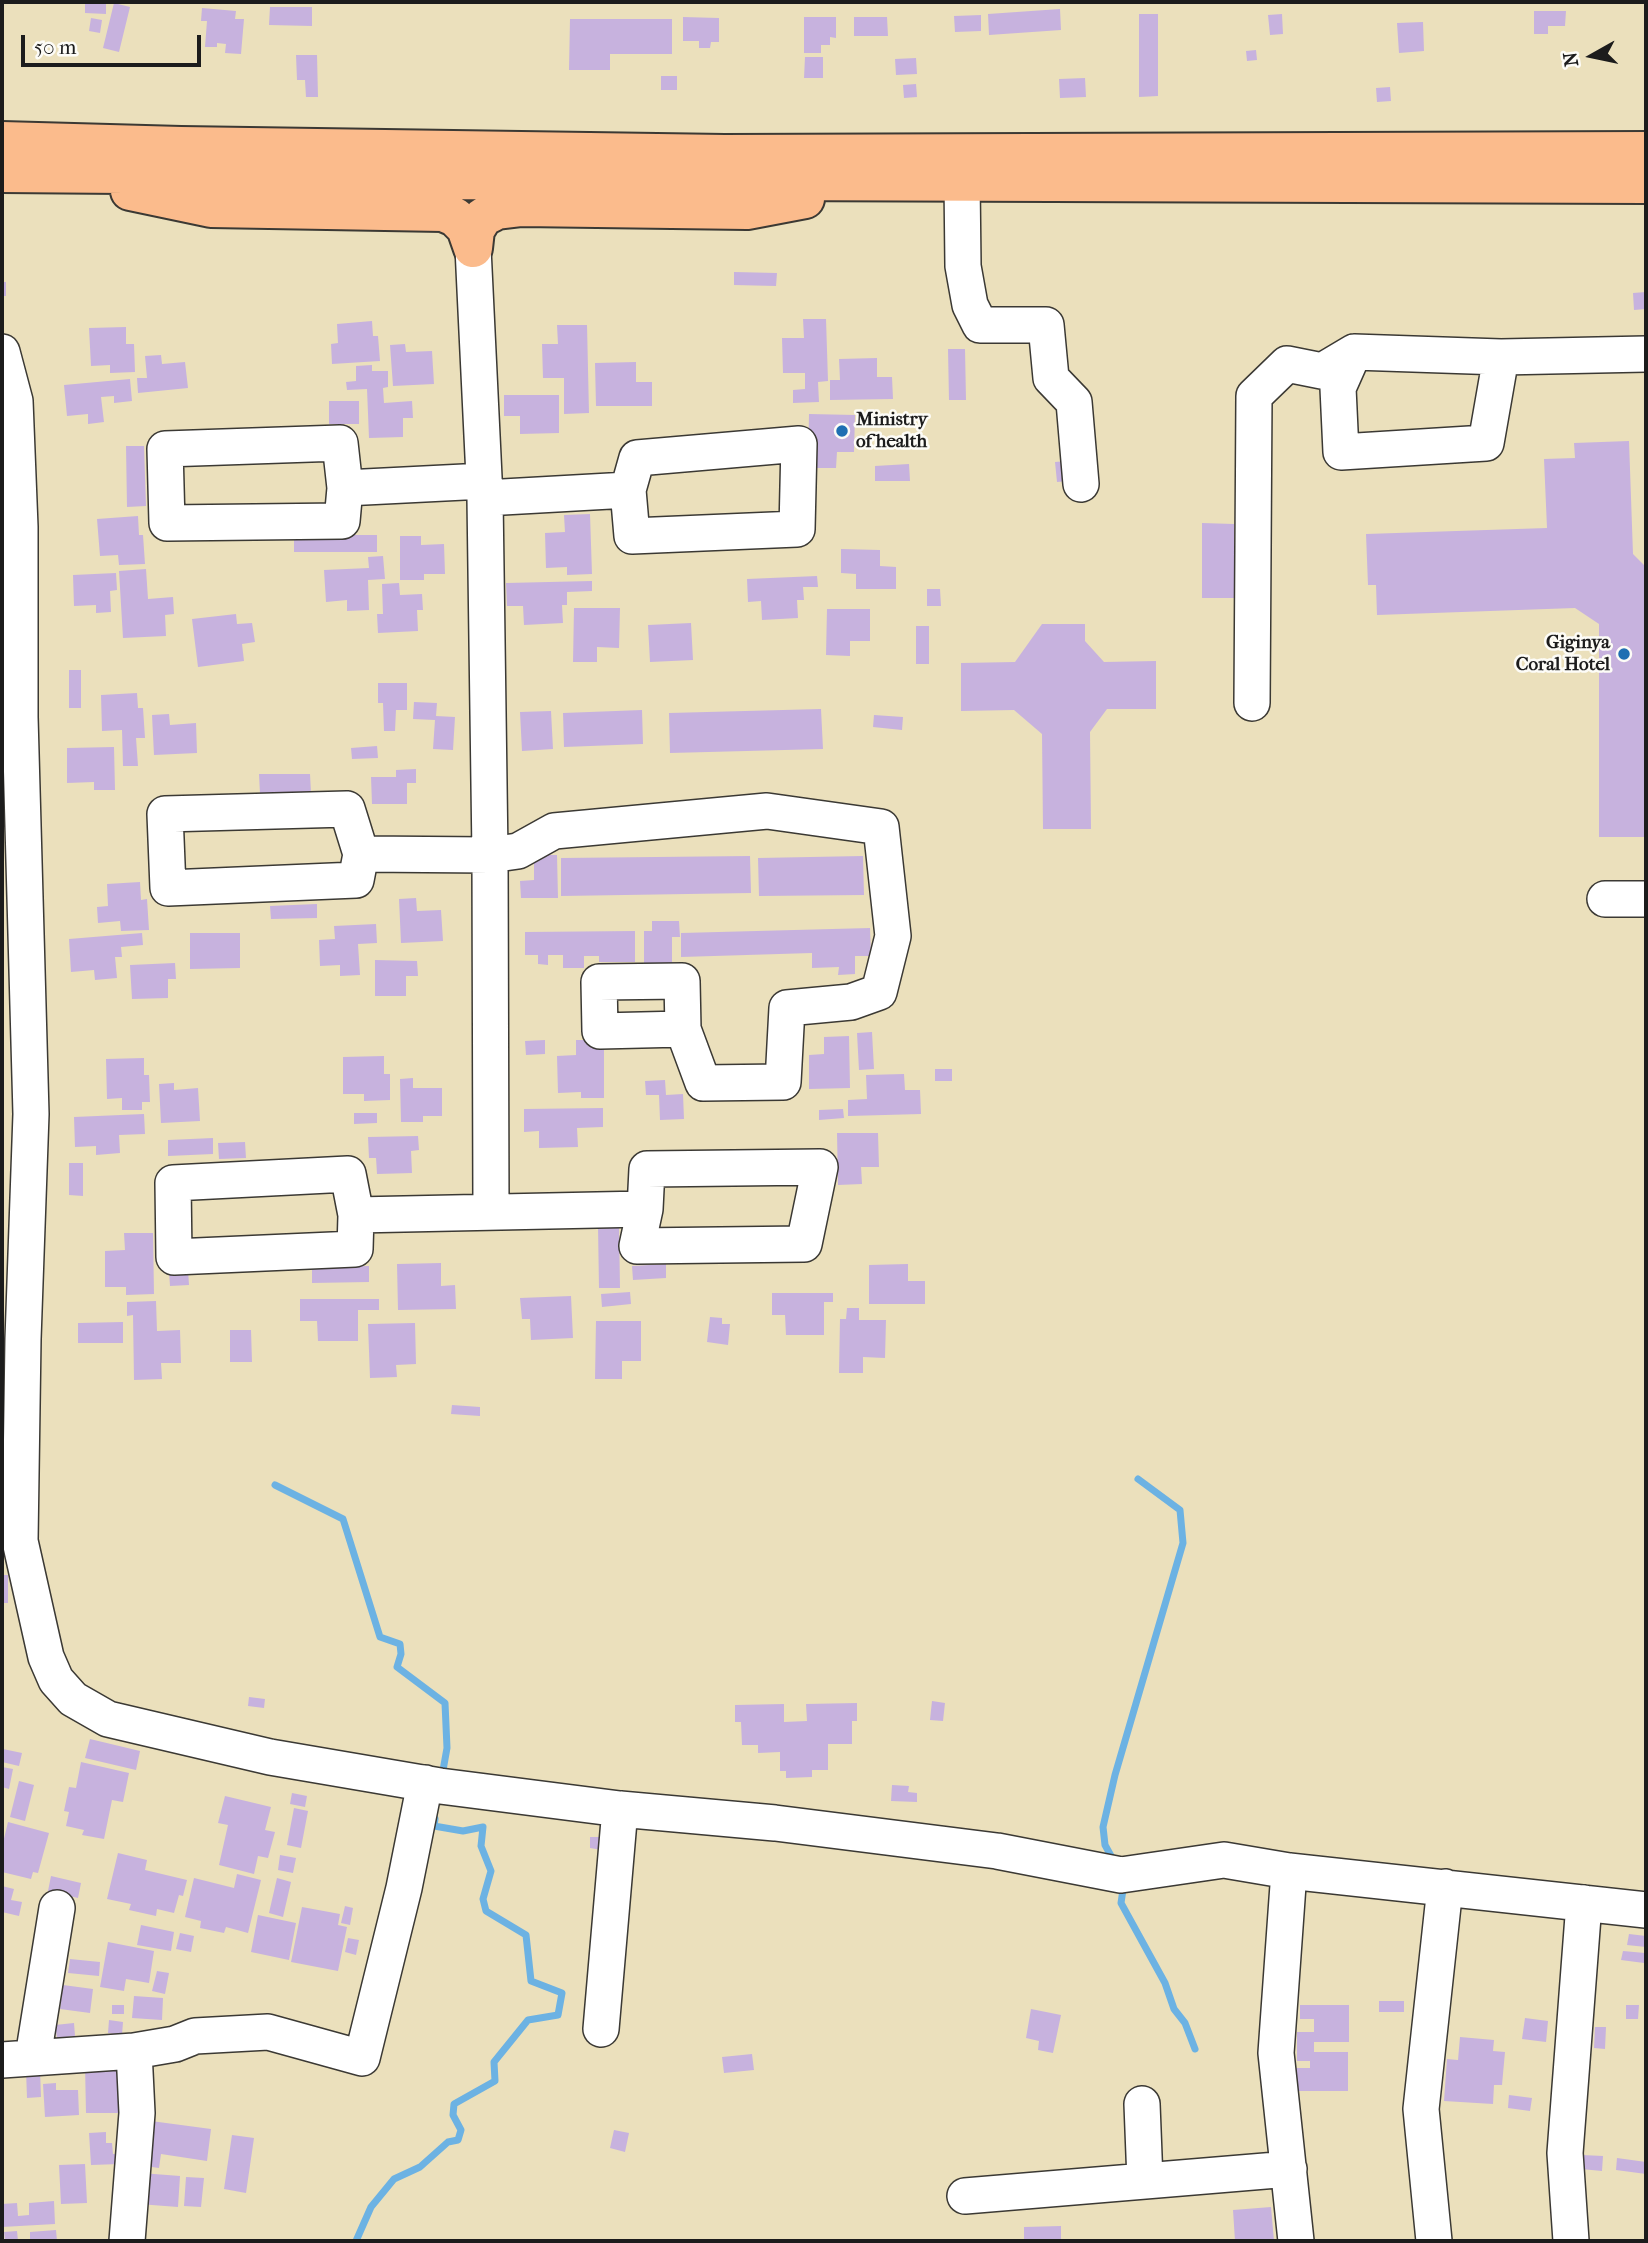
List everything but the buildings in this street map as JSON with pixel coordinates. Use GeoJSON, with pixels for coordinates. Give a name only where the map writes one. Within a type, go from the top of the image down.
{"type":"FeatureCollection","features":[{"type":"Feature","properties":{"kind":"main road"},"geometry":{"type":"LineString","coordinates":[[2,141],[251,148],[726,154],[1646,151]]}},
{"type":"Feature","properties":{"kind":"main road"},"geometry":{"type":"LineString","coordinates":[[2,173],[900,183],[1646,184]]}},
{"type":"Feature","properties":{"kind":"main road"},"geometry":{"type":"LineString","coordinates":[[42,173],[211,208],[443,212],[454,217],[466,228],[473,248]]}},
{"type":"Feature","properties":{"kind":"main road"},"geometry":{"type":"LineString","coordinates":[[473,248],[475,230],[483,218],[497,211],[522,207],[747,210],[900,183]]}},
{"type":"Feature","properties":{"kind":"street"},"geometry":{"type":"LineString","coordinates":[[962,181],[963,265],[971,305],[980,325],[1046,325],[1051,379],[1074,402],[1081,484]]}},
{"type":"Feature","properties":{"kind":"street"},"geometry":{"type":"LineString","coordinates":[[473,248],[484,490],[490,855],[491,1212]]}},
{"type":"Feature","properties":{"kind":"street"},"geometry":{"type":"LineString","coordinates":[[2,352],[15,401],[20,527],[11,718],[31,1114],[13,1339],[11,1540],[50,1669],[73,1699],[108,1719],[270,1757],[425,1783],[983,1849],[1121,1875],[1224,1860],[1289,1871],[1646,1910]]}},
{"type":"Feature","properties":{"kind":"street"},"geometry":{"type":"LineString","coordinates":[[1354,352],[1338,388],[1341,452],[1486,443],[1501,357]]}},
{"type":"Feature","properties":{"kind":"street"},"geometry":{"type":"LineString","coordinates":[[1252,703],[1254,396],[1287,364],[1322,371],[1354,352],[1501,357],[1646,354]]}},
{"type":"Feature","properties":{"kind":"street"},"geometry":{"type":"LineString","coordinates":[[340,443],[345,488],[342,521],[167,523],[165,449],[340,443]]}},
{"type":"Feature","properties":{"kind":"street"},"geometry":{"type":"LineString","coordinates":[[799,444],[797,529],[632,536],[628,490],[637,458],[799,444]]}},
{"type":"Feature","properties":{"kind":"street"},"geometry":{"type":"LineString","coordinates":[[345,488],[628,490]]}},
{"type":"Feature","properties":{"kind":"street"},"geometry":{"type":"LineString","coordinates":[[347,809],[361,854],[356,880],[168,888],[165,814],[347,809]]}},
{"type":"Feature","properties":{"kind":"street"},"geometry":{"type":"LineString","coordinates":[[361,854],[490,855],[518,851],[554,831],[767,811],[881,827],[893,936],[879,992],[851,1002],[788,1008],[783,1082],[703,1083],[683,1029]]}},
{"type":"Feature","properties":{"kind":"street"},"geometry":{"type":"LineString","coordinates":[[1605,899],[1646,899]]}},
{"type":"Feature","properties":{"kind":"street"},"geometry":{"type":"LineString","coordinates":[[820,1167],[804,1244],[637,1246],[645,1209],[647,1169],[820,1167]]}},
{"type":"Feature","properties":{"kind":"street"},"geometry":{"type":"LineString","coordinates":[[348,1174],[356,1216],[355,1249],[174,1257],[173,1183],[348,1174]]}},
{"type":"Feature","properties":{"kind":"street"},"geometry":{"type":"LineString","coordinates":[[356,1216],[645,1209]]}},
{"type":"Feature","properties":{"kind":"street"},"geometry":{"type":"LineString","coordinates":[[57,1908],[18,2058],[134,2051],[176,2044],[195,2036],[268,2032],[362,2059],[404,1888],[425,1783]]}},
{"type":"Feature","properties":{"kind":"street"},"geometry":{"type":"LineString","coordinates":[[601,2029],[620,1808]]}},
{"type":"Feature","properties":{"kind":"street"},"geometry":{"type":"LineString","coordinates":[[1289,1871],[1276,2053],[1296,2241]]}},
{"type":"Feature","properties":{"kind":"street"},"geometry":{"type":"LineString","coordinates":[[1434,2241],[1421,2109],[1445,1887]]}},
{"type":"Feature","properties":{"kind":"street"},"geometry":{"type":"LineString","coordinates":[[1571,2241],[1565,2153],[1584,1903]]}},
{"type":"Feature","properties":{"kind":"street"},"geometry":{"type":"LineString","coordinates":[[127,2241],[137,2113],[134,2051]]}},
{"type":"Feature","properties":{"kind":"street"},"geometry":{"type":"LineString","coordinates":[[1142,2104],[1145,2181]]}},
{"type":"Feature","properties":{"kind":"street"},"geometry":{"type":"LineString","coordinates":[[965,2196],[1289,2169]]}},
{"type":"Feature","properties":{"kind":"waterway"},"geometry":{"type":"LineString","coordinates":[[1115,1863],[1105,1845],[1103,1827],[1115,1775],[1183,1543],[1180,1510],[1138,1479]]}},
{"type":"Feature","properties":{"kind":"waterway"},"geometry":{"type":"LineString","coordinates":[[275,1485],[343,1519],[380,1637],[400,1644],[401,1654],[397,1667],[445,1703],[447,1748],[442,1776]]}},
{"type":"Feature","properties":{"kind":"waterway"},"geometry":{"type":"LineString","coordinates":[[356,2241],[371,2207],[394,2179],[420,2167],[448,2142],[458,2140],[461,2130],[453,2115],[454,2104],[495,2081],[494,2062],[528,2020],[558,2015],[562,1993],[531,1981],[526,1935],[486,1911],[483,1899],[491,1871],[481,1846],[483,1827],[463,1831],[434,1826],[435,1819]]}},
{"type":"Feature","properties":{"kind":"waterway"},"geometry":{"type":"LineString","coordinates":[[1124,1883],[1121,1903],[1165,1983],[1174,2009],[1185,2023],[1195,2049]]}},
{"type":"Feature","properties":{"kind":"place","name":"Ministry of health"},"geometry":{"type":"Point","coordinates":[842,431]}},
{"type":"Feature","properties":{"kind":"place","name":"Giginya Coral Hotel"},"geometry":{"type":"Point","coordinates":[1624,654]}}]}
